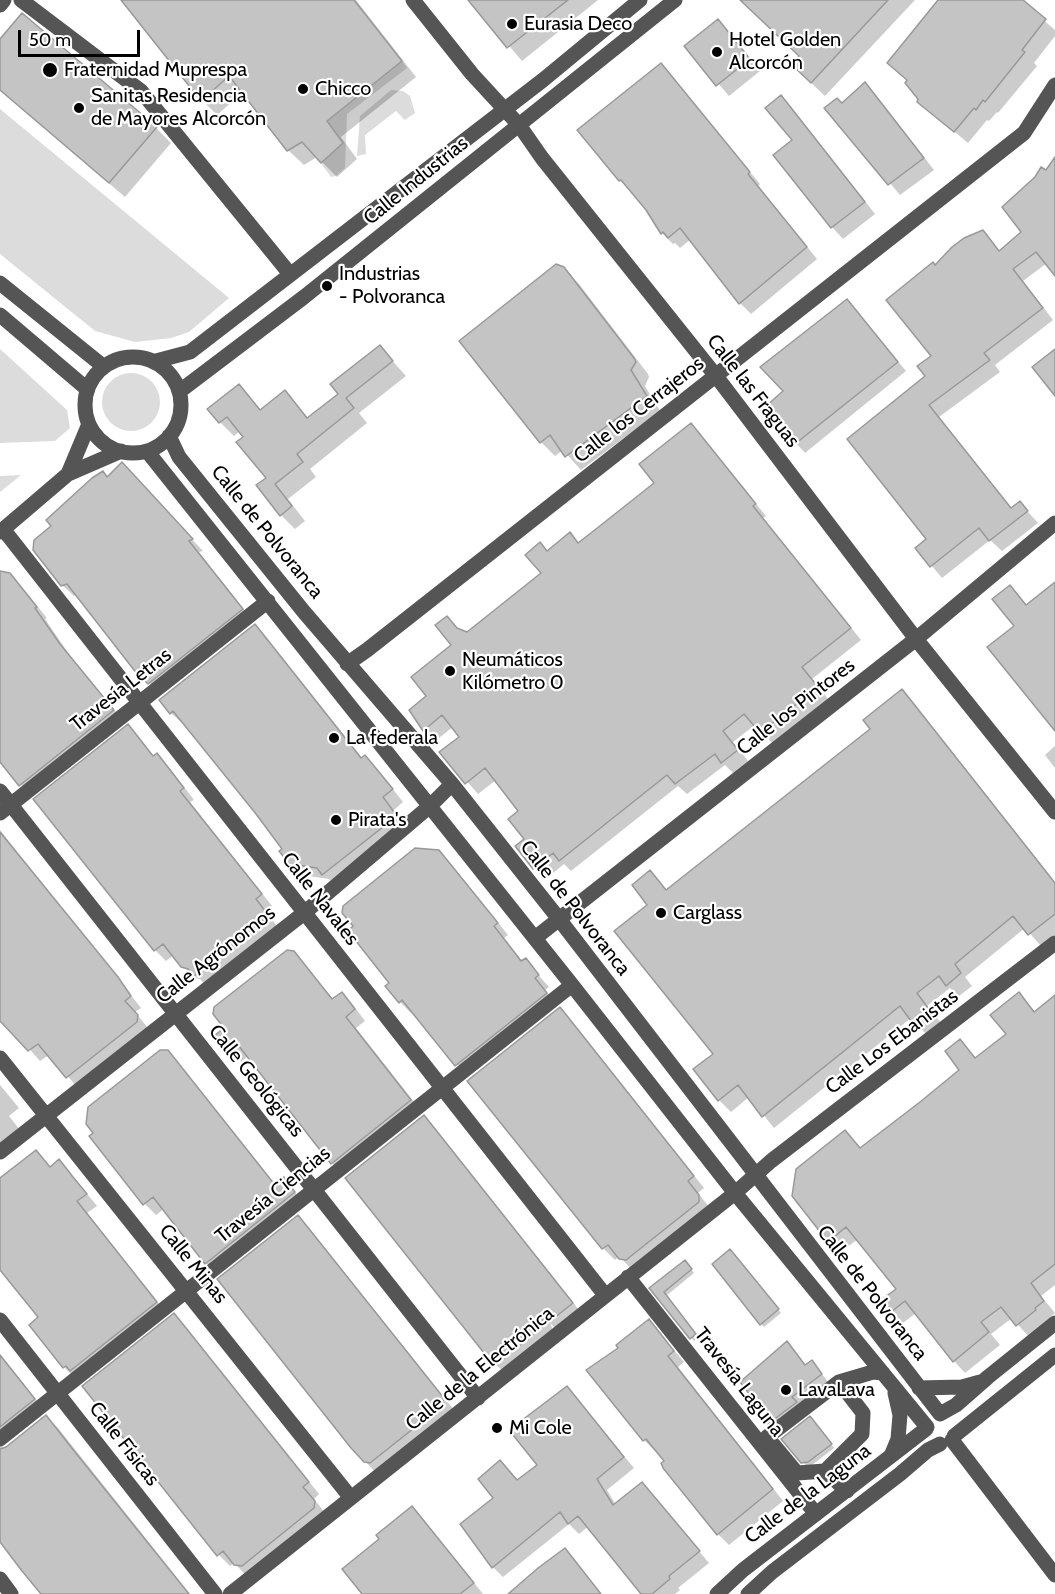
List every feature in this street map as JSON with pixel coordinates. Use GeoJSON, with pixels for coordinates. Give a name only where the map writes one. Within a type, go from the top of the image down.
{"type":"FeatureCollection","features":[{"type":"Feature","properties":{"kind":"street"},"geometry":{"type":"LineString","coordinates":[[0,5],[4,0]]}},
{"type":"Feature","properties":{"kind":"street"},"geometry":{"type":"LineString","coordinates":[[21,0],[141,91],[290,274]]}},
{"type":"Feature","properties":{"kind":"street","name":"Calle las Fraguas"},"geometry":{"type":"LineString","coordinates":[[413,0],[472,74],[519,125],[542,158],[716,376],[916,639],[1055,812]]}},
{"type":"Feature","properties":{"kind":"street","name":"Calle Industrias"},"geometry":{"type":"LineString","coordinates":[[156,361],[190,352],[506,109],[640,0]]}},
{"type":"Feature","properties":{"kind":"street","name":"Calle Industrias"},"geometry":{"type":"LineString","coordinates":[[180,391],[304,297],[675,0]]}},
{"type":"Feature","properties":{"kind":"street","name":"Calle los Cerrajeros"},"geometry":{"type":"LineString","coordinates":[[347,664],[1024,134],[1055,85]]}},
{"type":"Feature","properties":{"kind":"street"},"geometry":{"type":"LineString","coordinates":[[0,283],[103,366]]}},
{"type":"Feature","properties":{"kind":"street"},"geometry":{"type":"LineString","coordinates":[[0,315],[87,390]]}},
{"type":"Feature","properties":{"kind":"street"},"geometry":{"type":"LineString","coordinates":[[131,356],[156,361],[170,373],[180,391],[181,410],[178,422],[169,436],[147,451],[121,451],[108,446],[89,424],[85,407],[87,390],[93,377],[103,366],[117,359],[131,356]]}},
{"type":"Feature","properties":{"kind":"street"},"geometry":{"type":"LineString","coordinates":[[68,474],[89,424]]}},
{"type":"Feature","properties":{"kind":"street","name":"Calle de Polvoranca"},"geometry":{"type":"LineString","coordinates":[[169,436],[179,457],[347,664],[452,784],[940,1414]]}},
{"type":"Feature","properties":{"kind":"street"},"geometry":{"type":"LineString","coordinates":[[1,531],[68,474],[121,451]]}},
{"type":"Feature","properties":{"kind":"street","name":"Calle de Polvoranca"},"geometry":{"type":"LineString","coordinates":[[147,451],[735,1192],[926,1428]]}},
{"type":"Feature","properties":{"kind":"street","name":"Calle los Pintores"},"geometry":{"type":"LineString","coordinates":[[535,938],[916,639],[1055,523]]}},
{"type":"Feature","properties":{"kind":"street","name":"Calle Navales"},"geometry":{"type":"LineString","coordinates":[[1,531],[605,1295]]}},
{"type":"Feature","properties":{"kind":"street","name":"Travesía Letras"},"geometry":{"type":"LineString","coordinates":[[5,809],[268,601]]}},
{"type":"Feature","properties":{"kind":"street","name":"Calle Agrónomos"},"geometry":{"type":"LineString","coordinates":[[0,1152],[304,913],[430,806],[452,784]]}},
{"type":"Feature","properties":{"kind":"street","name":"Calle Geológicas"},"geometry":{"type":"LineString","coordinates":[[0,791],[5,809],[315,1188],[478,1398]]}},
{"type":"Feature","properties":{"kind":"street","name":"Calle Los Ebanistas"},"geometry":{"type":"LineString","coordinates":[[755,1176],[771,1161],[1055,943]]}},
{"type":"Feature","properties":{"kind":"street","name":"Travesía Ciencias"},"geometry":{"type":"LineString","coordinates":[[0,1439],[572,984]]}},
{"type":"Feature","properties":{"kind":"street","name":"Calle Minas"},"geometry":{"type":"LineString","coordinates":[[0,1058],[351,1498]]}},
{"type":"Feature","properties":{"kind":"street","name":"Calle de la Electrónica"},"geometry":{"type":"LineString","coordinates":[[230,1594],[755,1176]]}},
{"type":"Feature","properties":{"kind":"street","name":"Travesía Laguna"},"geometry":{"type":"LineString","coordinates":[[628,1277],[816,1514]]}},
{"type":"Feature","properties":{"kind":"street","name":"Calle Físicas"},"geometry":{"type":"LineString","coordinates":[[0,1320],[215,1594]]}},
{"type":"Feature","properties":{"kind":"street"},"geometry":{"type":"LineString","coordinates":[[1055,1323],[956,1405],[930,1420],[926,1428],[929,1438],[949,1440],[1055,1575]]}},
{"type":"Feature","properties":{"kind":"street","name":"Calle de la Laguna"},"geometry":{"type":"LineString","coordinates":[[748,1594],[772,1572],[928,1450],[949,1440],[1055,1355]]}},
{"type":"Feature","properties":{"kind":"street"},"geometry":{"type":"LineString","coordinates":[[839,1382],[863,1413],[862,1434],[825,1470],[797,1473],[767,1437],[839,1382],[873,1372],[882,1373]]}},
{"type":"Feature","properties":{"kind":"street"},"geometry":{"type":"LineString","coordinates":[[919,1388],[962,1387],[983,1381]]}},
{"type":"Feature","properties":{"kind":"street","name":"Calle de Polvoranca"},"geometry":{"type":"LineString","coordinates":[[891,1456],[898,1439],[900,1415],[894,1387]]}},
{"type":"Feature","properties":{"kind":"street"},"geometry":{"type":"LineString","coordinates":[[940,1414],[952,1420],[956,1427],[949,1440]]}},
{"type":"Feature","properties":{"kind":"street","name":"Calle de la Laguna"},"geometry":{"type":"LineString","coordinates":[[717,1594],[743,1569],[848,1491],[926,1428]]}},
{"type":"Feature","properties":{"kind":"street"},"geometry":{"type":"LineString","coordinates":[[825,1470],[848,1491]]}},
{"type":"Feature","properties":{"kind":"street"},"geometry":{"type":"LineString","coordinates":[[0,1579],[12,1594]]}},
{"type":"Feature","properties":{"kind":"shaded area"},"geometry":{"type":"Polygon","coordinates":[[[402,61],[407,68],[347,114],[345,168],[336,176],[331,177],[321,163],[343,143],[327,121],[402,61]]]}},
{"type":"Feature","properties":{"kind":"shaded area"},"geometry":{"type":"Polygon","coordinates":[[[391,90],[403,91],[410,96],[415,113],[405,120],[396,111],[365,135],[366,154],[357,156],[360,116],[391,90]]]}},
{"type":"Feature","properties":{"kind":"shaded area"},"geometry":{"type":"Polygon","coordinates":[[[0,109],[229,298],[189,332],[171,338],[135,342],[95,331],[0,254],[0,109]]]}},
{"type":"Feature","properties":{"kind":"shaded area"},"geometry":{"type":"Polygon","coordinates":[[[0,349],[67,410],[70,428],[55,441],[0,443],[0,349]]]}},
{"type":"Feature","properties":{"kind":"shaded area"},"geometry":{"type":"Polygon","coordinates":[[[131,373],[142,375],[152,381],[158,391],[160,402],[158,413],[152,423],[142,429],[131,431],[120,429],[110,423],[104,413],[102,402],[104,391],[110,381],[120,375],[131,373]]]}},
{"type":"Feature","properties":{"kind":"shaded area"},"geometry":{"type":"Polygon","coordinates":[[[21,475],[0,492],[0,476],[21,475]]]}},
{"type":"Feature","properties":{"kind":"building","name":"Chicco"},"geometry":{"type":"Polygon","coordinates":[[[121,0],[354,0],[402,61],[327,121],[343,143],[321,163],[302,142],[287,151],[229,76],[201,101],[121,0]]]}},
{"type":"Feature","properties":{"kind":"building","name":"Eurasia Deco"},"geometry":{"type":"Polygon","coordinates":[[[468,0],[568,0],[507,48],[468,0]]]}},
{"type":"Feature","properties":{"kind":"building"},"geometry":{"type":"Polygon","coordinates":[[[740,0],[888,0],[811,83],[791,64],[799,56],[740,0]]]}},
{"type":"Feature","properties":{"kind":"building"},"geometry":{"type":"Polygon","coordinates":[[[938,0],[1023,0],[1046,19],[1022,50],[1025,52],[985,102],[983,100],[976,110],[974,108],[954,132],[917,102],[918,99],[905,83],[907,80],[887,63],[938,0]]]}},
{"type":"Feature","properties":{"kind":"building","name":"Sanitas Residencia de Mayores Alcorcón"},"geometry":{"type":"Polygon","coordinates":[[[22,13],[157,127],[109,183],[0,90],[0,39],[22,13]]]}},
{"type":"Feature","properties":{"kind":"building","name":"Hotel Golden Alcorcón"},"geometry":{"type":"Polygon","coordinates":[[[718,19],[750,59],[716,86],[684,46],[718,19]]]}},
{"type":"Feature","properties":{"kind":"building"},"geometry":{"type":"Polygon","coordinates":[[[661,63],[750,172],[748,174],[807,247],[739,304],[680,228],[668,238],[663,232],[661,234],[646,210],[577,130],[661,63]]]}},
{"type":"Feature","properties":{"kind":"building"},"geometry":{"type":"Polygon","coordinates":[[[865,82],[924,158],[888,185],[824,108],[837,98],[842,103],[865,82]]]}},
{"type":"Feature","properties":{"kind":"building"},"geometry":{"type":"Polygon","coordinates":[[[781,95],[865,202],[831,228],[773,155],[792,140],[765,108],[781,95]]]}},
{"type":"Feature","properties":{"kind":"building"},"geometry":{"type":"Polygon","coordinates":[[[1055,157],[1055,276],[1036,252],[1013,269],[1043,308],[984,353],[990,360],[929,405],[1011,508],[1020,501],[1028,511],[989,541],[979,528],[930,567],[915,548],[926,539],[847,439],[925,376],[917,366],[931,356],[886,300],[933,262],[935,265],[964,238],[983,230],[999,251],[1021,232],[1002,207],[1035,177],[1041,167],[1046,170],[1055,157]]]}},
{"type":"Feature","properties":{"kind":"building"},"geometry":{"type":"Polygon","coordinates":[[[556,264],[564,267],[634,358],[636,362],[631,370],[647,396],[565,457],[550,435],[540,443],[459,341],[556,264]]]}},
{"type":"Feature","properties":{"kind":"building"},"geometry":{"type":"Polygon","coordinates":[[[847,299],[898,362],[795,444],[765,407],[783,391],[760,367],[847,299]]]}},
{"type":"Feature","properties":{"kind":"building"},"geometry":{"type":"Polygon","coordinates":[[[380,345],[393,361],[346,398],[354,408],[297,454],[303,462],[275,484],[292,506],[280,516],[256,485],[266,478],[236,442],[243,437],[227,417],[219,423],[207,409],[239,384],[260,410],[285,390],[307,418],[338,394],[330,384],[380,345]]]}},
{"type":"Feature","properties":{"kind":"building"},"geometry":{"type":"Polygon","coordinates":[[[1055,349],[1055,396],[1032,367],[1055,349]]]}},
{"type":"Feature","properties":{"kind":"building"},"geometry":{"type":"Polygon","coordinates":[[[691,423],[756,504],[753,506],[851,628],[802,667],[818,687],[760,733],[744,714],[723,731],[738,750],[721,763],[715,754],[675,784],[667,775],[559,861],[553,853],[533,869],[515,846],[524,839],[508,819],[518,811],[485,768],[465,784],[439,752],[459,737],[442,715],[423,731],[409,710],[426,696],[411,677],[451,645],[435,625],[447,616],[457,628],[467,632],[541,573],[525,555],[540,542],[547,551],[570,532],[578,543],[654,483],[639,464],[691,423]]]}},
{"type":"Feature","properties":{"kind":"building"},"geometry":{"type":"Polygon","coordinates":[[[122,462],[193,539],[189,541],[243,609],[148,684],[134,670],[67,584],[61,586],[33,550],[34,540],[51,526],[46,520],[92,478],[103,471],[107,477],[122,462]]]}},
{"type":"Feature","properties":{"kind":"building"},"geometry":{"type":"Polygon","coordinates":[[[0,571],[10,573],[37,607],[35,608],[60,644],[114,710],[19,786],[0,762],[0,571]]]}},
{"type":"Feature","properties":{"kind":"building"},"geometry":{"type":"Polygon","coordinates":[[[1055,582],[1055,731],[987,647],[1014,626],[992,599],[1010,585],[1026,605],[1055,582]]]}},
{"type":"Feature","properties":{"kind":"building"},"geometry":{"type":"Polygon","coordinates":[[[255,624],[361,758],[365,755],[393,789],[383,797],[397,816],[322,875],[317,868],[297,865],[292,868],[279,851],[282,849],[256,814],[173,711],[170,714],[159,700],[255,624]]]}},
{"type":"Feature","properties":{"kind":"building"},"geometry":{"type":"Polygon","coordinates":[[[902,689],[1055,883],[1055,914],[1028,935],[1013,916],[955,964],[961,973],[946,986],[939,976],[917,993],[931,1012],[914,1025],[900,1006],[762,1117],[738,1085],[718,1101],[693,1069],[713,1054],[614,931],[647,905],[632,885],[650,870],[666,890],[870,729],[863,720],[902,689]]]}},
{"type":"Feature","properties":{"kind":"building"},"geometry":{"type":"Polygon","coordinates":[[[128,724],[153,756],[157,753],[184,788],[180,791],[262,894],[256,899],[266,912],[265,919],[194,976],[188,969],[181,967],[163,944],[154,951],[33,799],[128,724]]]}},
{"type":"Feature","properties":{"kind":"building"},"geometry":{"type":"Polygon","coordinates":[[[0,832],[118,977],[131,996],[125,1001],[138,1015],[137,1022],[66,1078],[38,1044],[28,1051],[0,1021],[0,832]]]}},
{"type":"Feature","properties":{"kind":"building"},"geometry":{"type":"Polygon","coordinates":[[[415,848],[439,850],[498,923],[494,926],[521,961],[526,958],[539,975],[535,978],[547,993],[455,1066],[402,1000],[399,1003],[385,986],[389,983],[348,931],[353,926],[342,913],[343,906],[415,848]]]}},
{"type":"Feature","properties":{"kind":"building"},"geometry":{"type":"Polygon","coordinates":[[[287,950],[294,951],[332,999],[342,992],[355,1009],[346,1017],[411,1100],[331,1164],[238,1045],[228,1052],[215,1035],[224,1028],[213,1014],[214,1007],[287,950]]]}},
{"type":"Feature","properties":{"kind":"building"},"geometry":{"type":"Polygon","coordinates":[[[1019,992],[1034,1012],[1055,995],[1055,1264],[1031,1283],[1044,1301],[1035,1308],[1036,1310],[1016,1326],[1001,1307],[981,1322],[989,1332],[953,1362],[905,1301],[886,1316],[877,1303],[896,1289],[846,1227],[828,1242],[792,1196],[796,1169],[845,1130],[860,1148],[920,1102],[959,1070],[945,1051],[960,1039],[975,1058],[1006,1034],[990,1015],[1019,992]]]}},
{"type":"Feature","properties":{"kind":"building"},"geometry":{"type":"Polygon","coordinates":[[[560,1007],[694,1176],[688,1181],[699,1195],[699,1202],[626,1260],[619,1259],[608,1245],[602,1249],[467,1081],[560,1007]]]}},
{"type":"Feature","properties":{"kind":"building"},"geometry":{"type":"Polygon","coordinates":[[[160,1050],[168,1050],[275,1185],[284,1177],[295,1192],[205,1264],[153,1197],[143,1205],[89,1136],[93,1133],[86,1124],[88,1107],[160,1050]]]}},
{"type":"Feature","properties":{"kind":"building"},"geometry":{"type":"Polygon","coordinates":[[[424,1115],[573,1303],[548,1323],[541,1314],[545,1325],[498,1363],[492,1363],[345,1178],[424,1115]]]}},
{"type":"Feature","properties":{"kind":"building"},"geometry":{"type":"Polygon","coordinates":[[[36,1150],[50,1167],[59,1159],[87,1194],[77,1201],[157,1302],[70,1371],[66,1366],[63,1368],[29,1325],[38,1317],[0,1270],[0,1178],[36,1150]]]}},
{"type":"Feature","properties":{"kind":"building"},"geometry":{"type":"Polygon","coordinates":[[[298,1215],[443,1397],[443,1405],[370,1463],[364,1462],[351,1448],[217,1279],[298,1215]]]}},
{"type":"Feature","properties":{"kind":"building"},"geometry":{"type":"Polygon","coordinates":[[[730,1249],[779,1309],[760,1325],[712,1264],[730,1249]]]}},
{"type":"Feature","properties":{"kind":"building"},"geometry":{"type":"Polygon","coordinates":[[[685,1260],[692,1269],[664,1292],[696,1334],[690,1339],[649,1288],[685,1260]]]}},
{"type":"Feature","properties":{"kind":"building"},"geometry":{"type":"Polygon","coordinates":[[[174,1313],[309,1482],[303,1487],[315,1501],[314,1508],[242,1566],[234,1565],[223,1551],[217,1556],[82,1386],[174,1313]]]}},
{"type":"Feature","properties":{"kind":"building"},"geometry":{"type":"Polygon","coordinates":[[[649,1319],[674,1351],[668,1356],[773,1489],[717,1535],[663,1468],[661,1463],[664,1461],[646,1439],[643,1441],[586,1370],[618,1348],[616,1345],[649,1319]]]}},
{"type":"Feature","properties":{"kind":"building"},"geometry":{"type":"Polygon","coordinates":[[[787,1341],[805,1365],[812,1360],[822,1374],[792,1397],[797,1402],[768,1424],[751,1407],[756,1403],[740,1382],[787,1341]]]}},
{"type":"Feature","properties":{"kind":"building"},"geometry":{"type":"Polygon","coordinates":[[[0,1355],[35,1399],[0,1427],[0,1355]]]}},
{"type":"Feature","properties":{"kind":"building"},"geometry":{"type":"Polygon","coordinates":[[[567,1386],[624,1457],[597,1479],[613,1505],[642,1482],[700,1551],[669,1576],[670,1579],[652,1594],[641,1594],[578,1516],[568,1524],[560,1512],[492,1568],[460,1524],[493,1498],[478,1479],[500,1460],[517,1480],[537,1465],[509,1430],[567,1386]]]}},
{"type":"Feature","properties":{"kind":"building"},"geometry":{"type":"Polygon","coordinates":[[[46,1415],[189,1594],[41,1594],[22,1571],[0,1542],[0,1449],[6,1447],[46,1415]]]}},
{"type":"Feature","properties":{"kind":"building"},"geometry":{"type":"Polygon","coordinates":[[[810,1416],[832,1444],[808,1462],[801,1463],[781,1439],[810,1416]]]}},
{"type":"Feature","properties":{"kind":"building"},"geometry":{"type":"Polygon","coordinates":[[[412,1506],[474,1583],[460,1594],[362,1594],[342,1569],[379,1539],[376,1535],[412,1506]]]}},
{"type":"Feature","properties":{"kind":"building"},"geometry":{"type":"Polygon","coordinates":[[[565,1548],[601,1594],[508,1594],[538,1568],[565,1548]]]}},
{"type":"Feature","properties":{"kind":"place","name":"Eurasia Deco"},"geometry":{"type":"Point","coordinates":[512,24]}},
{"type":"Feature","properties":{"kind":"place","name":"Hotel Golden Alcorcón"},"geometry":{"type":"Point","coordinates":[717,52]}},
{"type":"Feature","properties":{"kind":"place","name":"Fraternidad Muprespa"},"geometry":{"type":"Point","coordinates":[50,70]}},
{"type":"Feature","properties":{"kind":"place","name":"Chicco"},"geometry":{"type":"Point","coordinates":[303,89]}},
{"type":"Feature","properties":{"kind":"place","name":"Sanitas Residencia de Mayores Alcorcón"},"geometry":{"type":"Point","coordinates":[79,108]}},
{"type":"Feature","properties":{"kind":"place","name":"Industrias - Polvoranca"},"geometry":{"type":"Point","coordinates":[327,286]}},
{"type":"Feature","properties":{"kind":"place","name":"Neumáticos Kilómetro 0"},"geometry":{"type":"Point","coordinates":[450,671]}},
{"type":"Feature","properties":{"kind":"place","name":"La federala"},"geometry":{"type":"Point","coordinates":[334,738]}},
{"type":"Feature","properties":{"kind":"place","name":"Pirata's"},"geometry":{"type":"Point","coordinates":[336,820]}},
{"type":"Feature","properties":{"kind":"place","name":"Carglass"},"geometry":{"type":"Point","coordinates":[661,913]}},
{"type":"Feature","properties":{"kind":"place","name":"LavaLava"},"geometry":{"type":"Point","coordinates":[786,1390]}},
{"type":"Feature","properties":{"kind":"place","name":"Mi Cole"},"geometry":{"type":"Point","coordinates":[497,1428]}}]}
